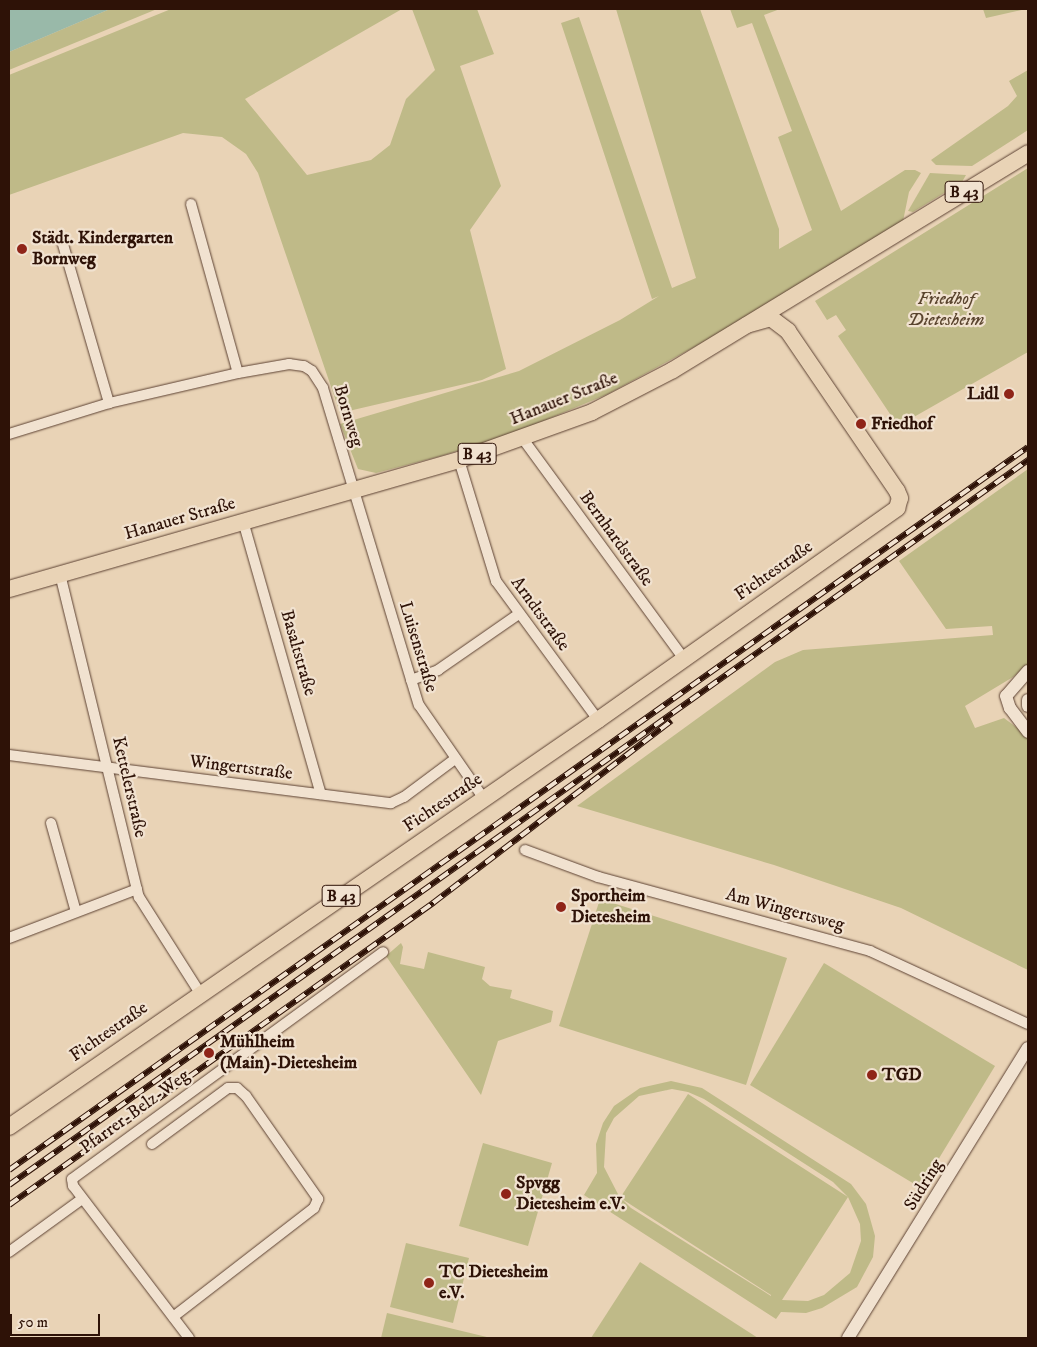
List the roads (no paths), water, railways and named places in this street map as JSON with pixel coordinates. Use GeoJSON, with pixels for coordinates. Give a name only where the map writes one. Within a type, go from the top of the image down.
{"type":"FeatureCollection","features":[{"type":"Feature","properties":{"kind":"main road","name":"Hanauer Straße"},"geometry":{"type":"LineString","coordinates":[[9,589],[459,460],[523,438],[621,398],[747,326],[1028,153]]}},
{"type":"Feature","properties":{"kind":"main road","name":"B 43"},"geometry":{"type":"LineString","coordinates":[[747,326],[771,318],[788,331],[792,307],[806,288]]}},
{"type":"Feature","properties":{"kind":"main road","name":"Fichtestraße"},"geometry":{"type":"LineString","coordinates":[[11,1121],[484,799],[897,508],[900,498],[897,491],[788,331]]}},
{"type":"Feature","properties":{"kind":"street"},"geometry":{"type":"LineString","coordinates":[[191,204],[238,373]]}},
{"type":"Feature","properties":{"kind":"street"},"geometry":{"type":"LineString","coordinates":[[62,241],[110,403]]}},
{"type":"Feature","properties":{"kind":"street","name":"Bornweg"},"geometry":{"type":"LineString","coordinates":[[9,434],[110,403],[238,373],[289,364],[304,366],[312,371],[323,388],[353,490]]}},
{"type":"Feature","properties":{"kind":"street","name":"Bernhardstraße"},"geometry":{"type":"LineString","coordinates":[[523,438],[684,659]]}},
{"type":"Feature","properties":{"kind":"street","name":"Arndtstraße"},"geometry":{"type":"LineString","coordinates":[[459,460],[496,582],[598,720]]}},
{"type":"Feature","properties":{"kind":"street","name":"Luisenstraße"},"geometry":{"type":"LineString","coordinates":[[353,490],[411,680],[423,713],[484,799]]}},
{"type":"Feature","properties":{"kind":"street","name":"Basaltstraße"},"geometry":{"type":"LineString","coordinates":[[244,521],[321,794]]}},
{"type":"Feature","properties":{"kind":"street","name":"Kettelerstraße"},"geometry":{"type":"LineString","coordinates":[[60,574],[136,889],[148,916],[200,993]]}},
{"type":"Feature","properties":{"kind":"street"},"geometry":{"type":"LineString","coordinates":[[411,680],[438,670],[519,614]]}},
{"type":"Feature","properties":{"kind":"street"},"geometry":{"type":"LineString","coordinates":[[1028,671],[1006,696],[1010,708],[1028,732]]}},
{"type":"Feature","properties":{"kind":"street"},"geometry":{"type":"LineString","coordinates":[[1028,700],[1028,706]]}},
{"type":"Feature","properties":{"kind":"street","name":"Wingertstraße"},"geometry":{"type":"LineString","coordinates":[[9,755],[397,802],[455,760]]}},
{"type":"Feature","properties":{"kind":"street"},"geometry":{"type":"LineString","coordinates":[[52,823],[76,912]]}},
{"type":"Feature","properties":{"kind":"street","name":"Am Wingertsweg"},"geometry":{"type":"LineString","coordinates":[[525,850],[598,877],[870,951],[1028,1024]]}},
{"type":"Feature","properties":{"kind":"street"},"geometry":{"type":"LineString","coordinates":[[10,934],[136,889]]}},
{"type":"Feature","properties":{"kind":"street","name":"Pfarrer-Belz-Weg"},"geometry":{"type":"LineString","coordinates":[[82,1199],[71,1183],[74,1176],[383,952]]}},
{"type":"Feature","properties":{"kind":"street","name":"Südring"},"geometry":{"type":"LineString","coordinates":[[848,1338],[1028,1048]]}},
{"type":"Feature","properties":{"kind":"street"},"geometry":{"type":"LineString","coordinates":[[152,1144],[228,1088],[237,1088],[318,1199],[314,1208],[173,1317]]}},
{"type":"Feature","properties":{"kind":"street"},"geometry":{"type":"LineString","coordinates":[[9,1252],[82,1199],[189,1338]]}},
{"type":"Feature","properties":{"kind":"railway"},"geometry":{"type":"LineString","coordinates":[[9,1170],[1028,447]]}},
{"type":"Feature","properties":{"kind":"railway"},"geometry":{"type":"LineString","coordinates":[[9,1185],[1028,460]]}},
{"type":"Feature","properties":{"kind":"railway"},"geometry":{"type":"LineString","coordinates":[[9,1205],[433,903],[671,721]]}},
{"type":"Feature","properties":{"kind":"place","name":"Städt. Kindergarten Bornweg"},"geometry":{"type":"Point","coordinates":[22,249]}},
{"type":"Feature","properties":{"kind":"place","name":"Lidl"},"geometry":{"type":"Point","coordinates":[1009,394]}},
{"type":"Feature","properties":{"kind":"place","name":"Friedhof"},"geometry":{"type":"Point","coordinates":[861,424]}},
{"type":"Feature","properties":{"kind":"place","name":"Sportheim Dietesheim"},"geometry":{"type":"Point","coordinates":[561,907]}},
{"type":"Feature","properties":{"kind":"place","name":"Mühlheim (Main)-Dietesheim"},"geometry":{"type":"Point","coordinates":[209,1053]}},
{"type":"Feature","properties":{"kind":"place","name":"TGD"},"geometry":{"type":"Point","coordinates":[872,1075]}},
{"type":"Feature","properties":{"kind":"place","name":"Spvgg Dietesheim e.V."},"geometry":{"type":"Point","coordinates":[506,1194]}},
{"type":"Feature","properties":{"kind":"place","name":"TC Dietesheim e.V."},"geometry":{"type":"Point","coordinates":[429,1283]}},
{"type":"Feature","properties":{"kind":"park label","name":"Friedhof Dietesheim"},"geometry":{"type":"Point","coordinates":[946,310]}}]}
